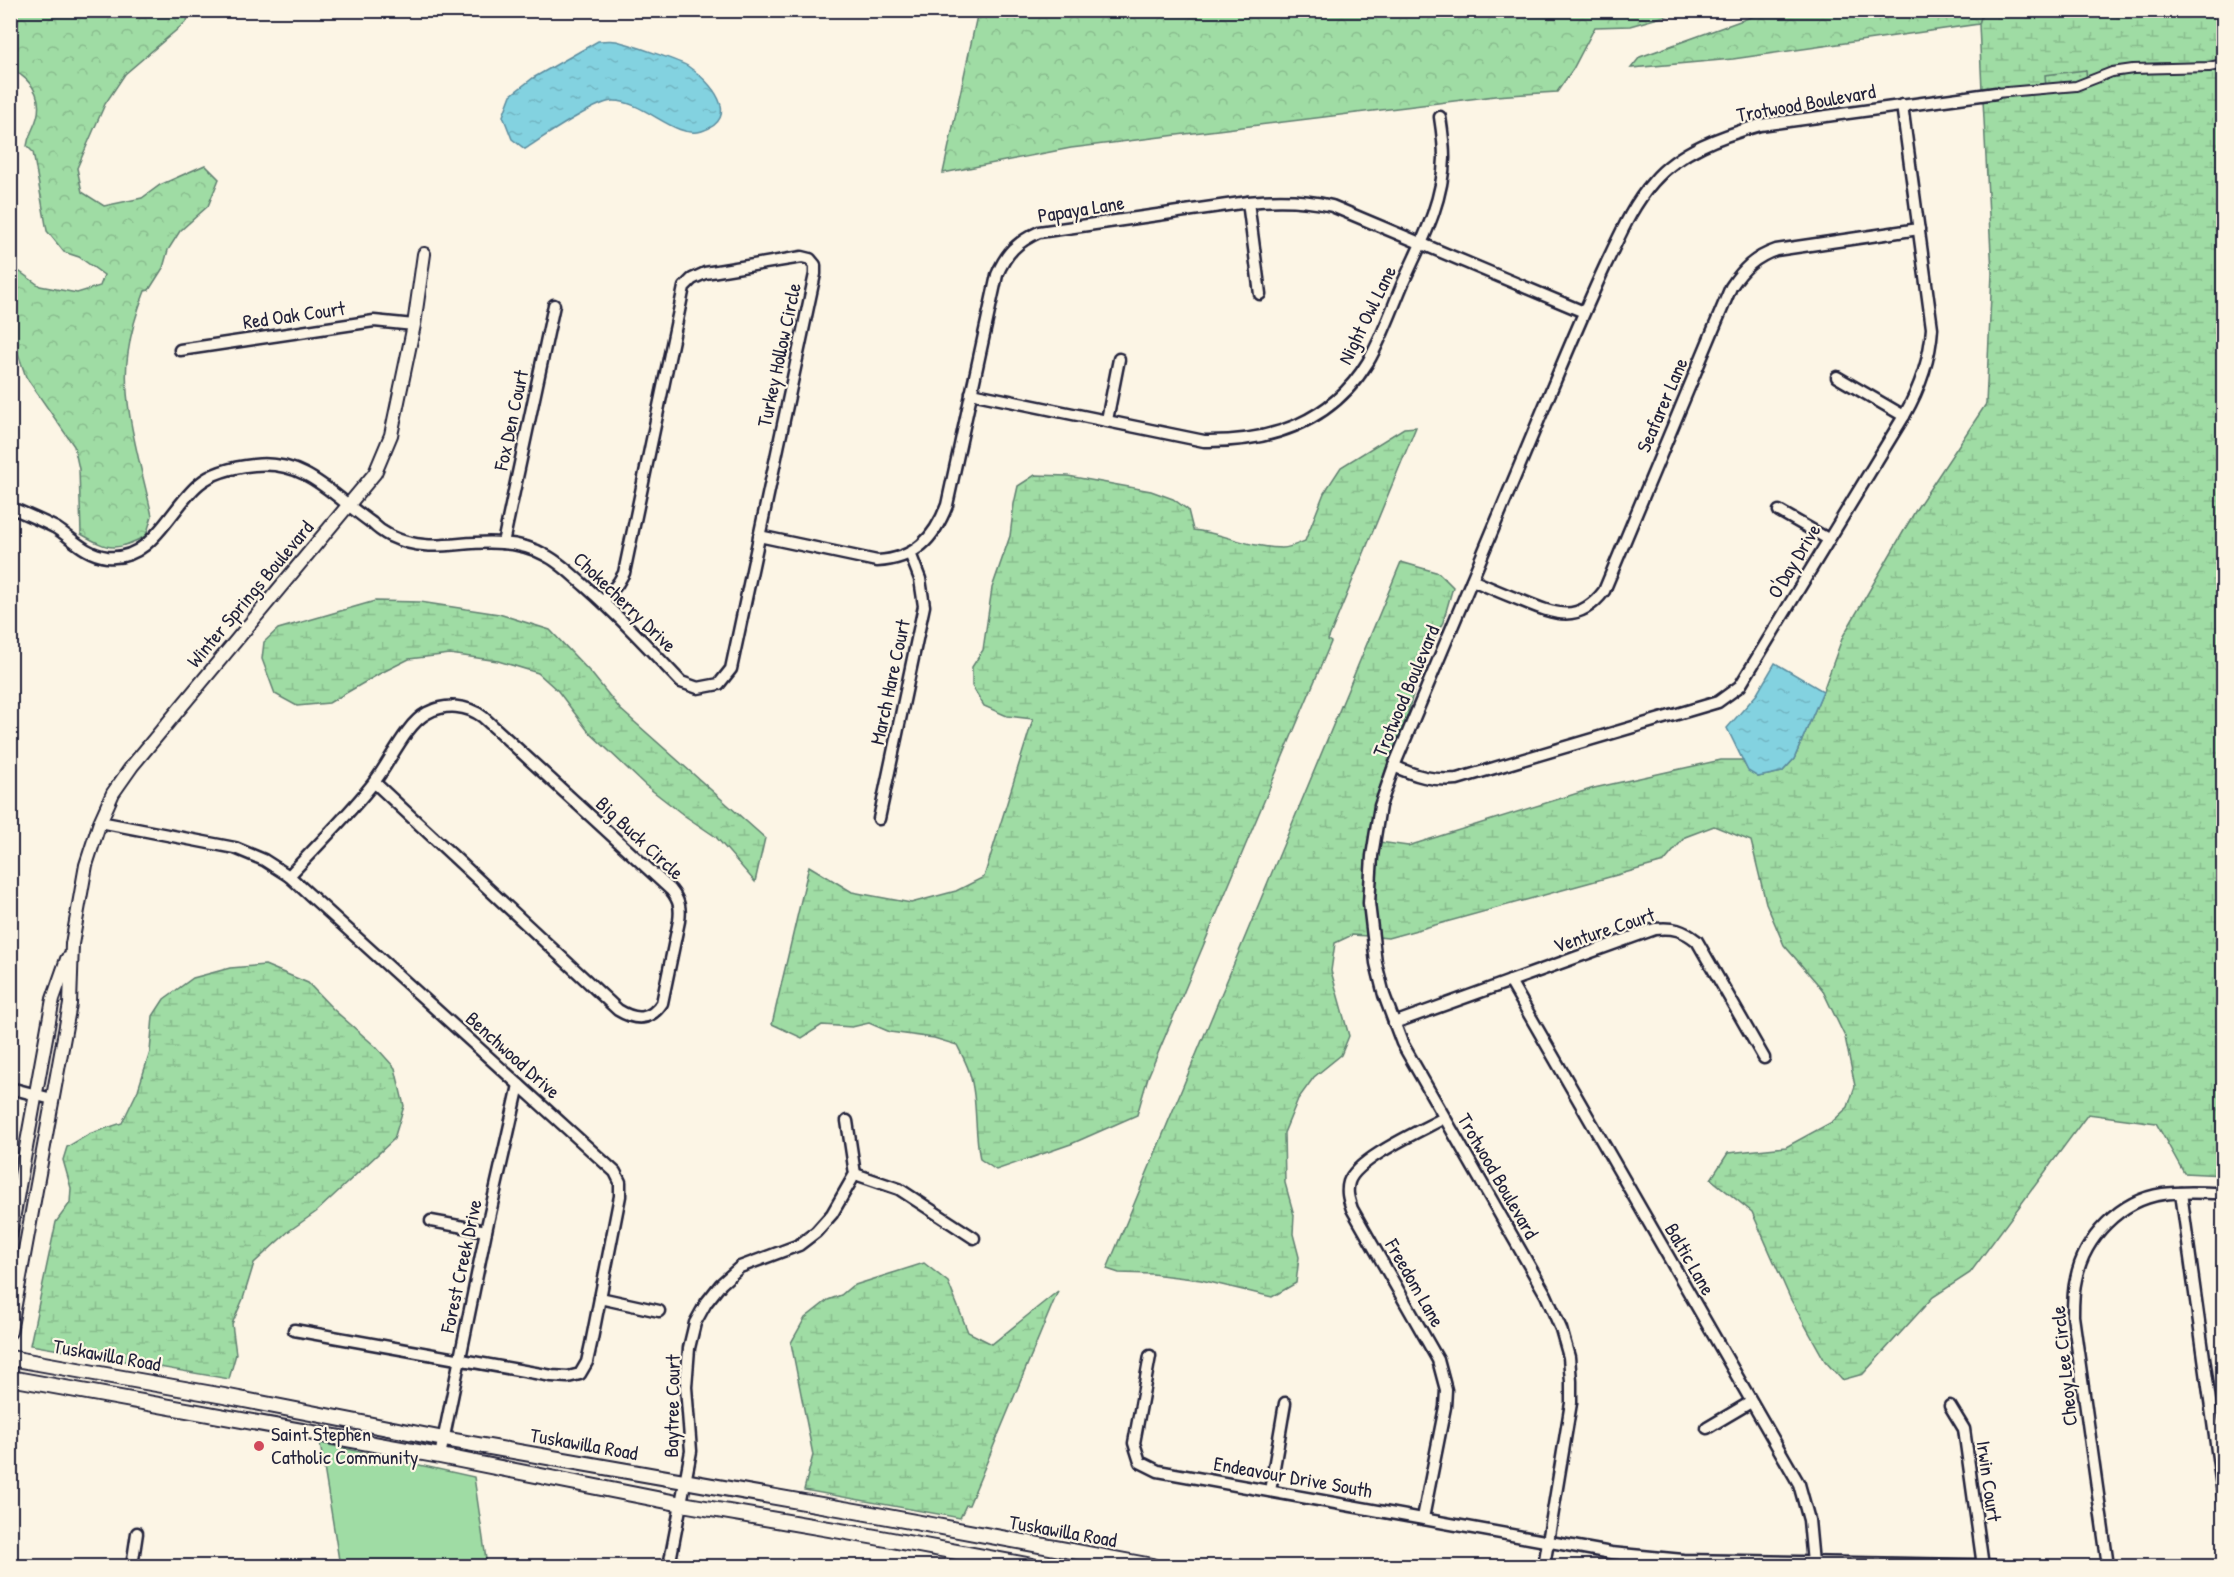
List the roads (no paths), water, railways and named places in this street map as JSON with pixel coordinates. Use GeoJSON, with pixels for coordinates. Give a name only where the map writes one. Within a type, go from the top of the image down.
{"type":"FeatureCollection","features":[{"type":"Feature","properties":{"kind":"main road","name":"Tuskawilla Road"},"geometry":{"type":"LineString","coordinates":[[10,1358],[224,1396],[444,1439],[1152,1566]]}},
{"type":"Feature","properties":{"kind":"main road","name":"Tuskawilla Road"},"geometry":{"type":"LineString","coordinates":[[10,1378],[440,1456],[682,1504],[1032,1566]]}},
{"type":"Feature","properties":{"kind":"street"},"geometry":{"type":"LineString","coordinates":[[1996,93],[2076,86],[2112,72],[2133,69],[2209,67],[2223,64]]}},
{"type":"Feature","properties":{"kind":"street","name":"Trotwood Boulevard"},"geometry":{"type":"LineString","coordinates":[[1544,1566],[1571,1403],[1569,1357],[1561,1329],[1546,1295],[1402,1043],[1394,1023],[1376,963],[1369,903],[1372,856],[1380,806],[1394,766],[1584,312],[1625,223],[1641,197],[1668,166],[1686,154],[1734,132],[1760,125],[1996,93]]}},
{"type":"Feature","properties":{"kind":"street","name":"O'Day Drive"},"geometry":{"type":"LineString","coordinates":[[1394,766],[1420,777],[1439,780],[1456,779],[1718,702],[1740,686],[1904,417],[1919,390],[1931,348],[1932,328],[1902,105]]}},
{"type":"Feature","properties":{"kind":"street","name":"Night Owl Lane"},"geometry":{"type":"LineString","coordinates":[[971,393],[1204,441],[1235,441],[1266,437],[1297,426],[1329,406],[1348,390],[1368,362],[1434,212],[1441,185],[1444,157],[1440,117]]}},
{"type":"Feature","properties":{"kind":"street","name":"Papaya Lane"},"geometry":{"type":"LineString","coordinates":[[759,536],[877,561],[893,560],[910,553],[929,539],[940,524],[948,505],[996,275],[1004,258],[1023,239],[1039,232],[1248,202],[1275,199],[1305,200],[1332,206],[1584,312]]}},
{"type":"Feature","properties":{"kind":"street"},"geometry":{"type":"LineString","coordinates":[[1248,202],[1260,294]]}},
{"type":"Feature","properties":{"kind":"street","name":"Seafarer Lane"},"geometry":{"type":"LineString","coordinates":[[1472,580],[1552,614],[1572,614],[1588,608],[1604,591],[1731,287],[1738,276],[1760,255],[1776,250],[1919,229]]}},
{"type":"Feature","properties":{"kind":"street","name":"Winter Springs Boulevard"},"geometry":{"type":"LineString","coordinates":[[10,1332],[70,1004],[72,944],[86,865],[100,822],[113,793],[132,766],[375,473],[391,435],[414,324],[424,254]]}},
{"type":"Feature","properties":{"kind":"street","name":"Turkey Hollow Circle"},"geometry":{"type":"LineString","coordinates":[[603,602],[624,573],[684,287],[692,279],[705,273],[802,257],[810,259],[815,265],[815,274],[731,669],[719,684],[708,688]]}},
{"type":"Feature","properties":{"kind":"street","name":"Fox Den Court"},"geometry":{"type":"LineString","coordinates":[[503,543],[554,305]]}},
{"type":"Feature","properties":{"kind":"street","name":"Red Oak Court"},"geometry":{"type":"LineString","coordinates":[[180,350],[374,321],[414,324]]}},
{"type":"Feature","properties":{"kind":"street"},"geometry":{"type":"LineString","coordinates":[[1107,420],[1119,359]]}},
{"type":"Feature","properties":{"kind":"street"},"geometry":{"type":"LineString","coordinates":[[1837,377],[1904,417]]}},
{"type":"Feature","properties":{"kind":"street","name":"Chokecherry Drive"},"geometry":{"type":"LineString","coordinates":[[10,507],[56,529],[87,552],[108,557],[129,554],[150,542],[187,495],[200,483],[234,468],[255,464],[280,465],[303,472],[321,482],[348,507],[389,536],[418,546],[503,543],[545,555],[563,566],[603,602],[681,682],[698,688],[708,688]]}},
{"type":"Feature","properties":{"kind":"street"},"geometry":{"type":"LineString","coordinates":[[1779,511],[1828,539]]}},
{"type":"Feature","properties":{"kind":"street","name":"March Hare Court"},"geometry":{"type":"LineString","coordinates":[[879,819],[924,606],[920,579],[910,553]]}},
{"type":"Feature","properties":{"kind":"street","name":"Big Buck Circle"},"geometry":{"type":"LineString","coordinates":[[289,876],[374,782],[414,722],[428,712],[455,706],[472,709],[672,890],[677,898],[681,909],[679,921],[662,1003],[657,1010],[648,1017],[639,1018],[628,1016],[618,1010],[374,782]]}},
{"type":"Feature","properties":{"kind":"street","name":"Benchwood Drive"},"geometry":{"type":"LineString","coordinates":[[100,822],[235,848],[264,860],[289,876],[615,1172],[620,1182],[620,1196],[587,1362],[580,1374],[567,1377],[552,1376],[460,1359]]}},
{"type":"Feature","properties":{"kind":"street","name":"Venture Court"},"geometry":{"type":"LineString","coordinates":[[1394,1023],[1655,928],[1668,927],[1683,930],[1697,941],[1764,1058]]}},
{"type":"Feature","properties":{"kind":"street","name":"Winter Springs Boulevard"},"geometry":{"type":"LineString","coordinates":[[10,1236],[53,999],[72,944]]}},
{"type":"Feature","properties":{"kind":"street","name":"Baltic Lane"},"geometry":{"type":"LineString","coordinates":[[1510,981],[1799,1484],[1806,1502],[1813,1563]]}},
{"type":"Feature","properties":{"kind":"street","name":"Forest Creek Drive"},"geometry":{"type":"LineString","coordinates":[[440,1456],[486,1231],[519,1085]]}},
{"type":"Feature","properties":{"kind":"street"},"geometry":{"type":"LineString","coordinates":[[10,1088],[52,1099]]}},
{"type":"Feature","properties":{"kind":"street","name":"Freedom Lane"},"geometry":{"type":"LineString","coordinates":[[1423,1518],[1445,1407],[1446,1390],[1443,1377],[1438,1360],[1352,1209],[1348,1196],[1349,1181],[1366,1160],[1444,1118]]}},
{"type":"Feature","properties":{"kind":"street"},"geometry":{"type":"LineString","coordinates":[[847,1121],[855,1174],[899,1189],[974,1238]]}},
{"type":"Feature","properties":{"kind":"street","name":"Baytree Court"},"geometry":{"type":"LineString","coordinates":[[669,1566],[687,1482],[691,1451],[686,1387],[689,1348],[695,1323],[706,1303],[721,1284],[740,1268],[799,1245],[816,1232],[832,1214],[855,1174]]}},
{"type":"Feature","properties":{"kind":"street"},"geometry":{"type":"LineString","coordinates":[[2181,1193],[2223,1501]]}},
{"type":"Feature","properties":{"kind":"street","name":"Cheoy Lee Circle"},"geometry":{"type":"LineString","coordinates":[[2108,1566],[2073,1317],[2075,1280],[2084,1254],[2104,1226],[2121,1210],[2141,1200],[2162,1194],[2223,1193]]}},
{"type":"Feature","properties":{"kind":"street"},"geometry":{"type":"LineString","coordinates":[[431,1221],[486,1231]]}},
{"type":"Feature","properties":{"kind":"street"},"geometry":{"type":"LineString","coordinates":[[600,1298],[659,1311]]}},
{"type":"Feature","properties":{"kind":"street"},"geometry":{"type":"LineString","coordinates":[[294,1330],[460,1359]]}},
{"type":"Feature","properties":{"kind":"street","name":"Endeavour Drive South"},"geometry":{"type":"LineString","coordinates":[[1150,1356],[1134,1443],[1140,1462],[1158,1471],[1611,1553],[1683,1560],[2024,1566]]}},
{"type":"Feature","properties":{"kind":"street"},"geometry":{"type":"LineString","coordinates":[[1707,1428],[1751,1402]]}},
{"type":"Feature","properties":{"kind":"street"},"geometry":{"type":"LineString","coordinates":[[1270,1491],[1285,1403]]}},
{"type":"Feature","properties":{"kind":"street","name":"Irwin Court"},"geometry":{"type":"LineString","coordinates":[[1950,1406],[1964,1430],[1983,1566]]}},
{"type":"Feature","properties":{"kind":"street"},"geometry":{"type":"LineString","coordinates":[[132,1566],[137,1533]]}},
{"type":"Feature","properties":{"kind":"water"},"geometry":{"type":"Polygon","coordinates":[[[598,41],[622,42],[689,67],[706,81],[719,99],[720,117],[714,125],[702,131],[692,132],[681,130],[625,102],[613,101],[582,113],[525,149],[512,139],[503,116],[511,95],[533,78],[598,41]]]}},
{"type":"Feature","properties":{"kind":"water"},"geometry":{"type":"Polygon","coordinates":[[[1775,663],[1823,691],[1794,759],[1782,772],[1758,777],[1748,771],[1727,728],[1757,694],[1775,663]]]}},
{"type":"Feature","properties":{"kind":"place","name":"Saint Stephen Catholic Community"},"geometry":{"type":"Point","coordinates":[259,1446]}}]}
